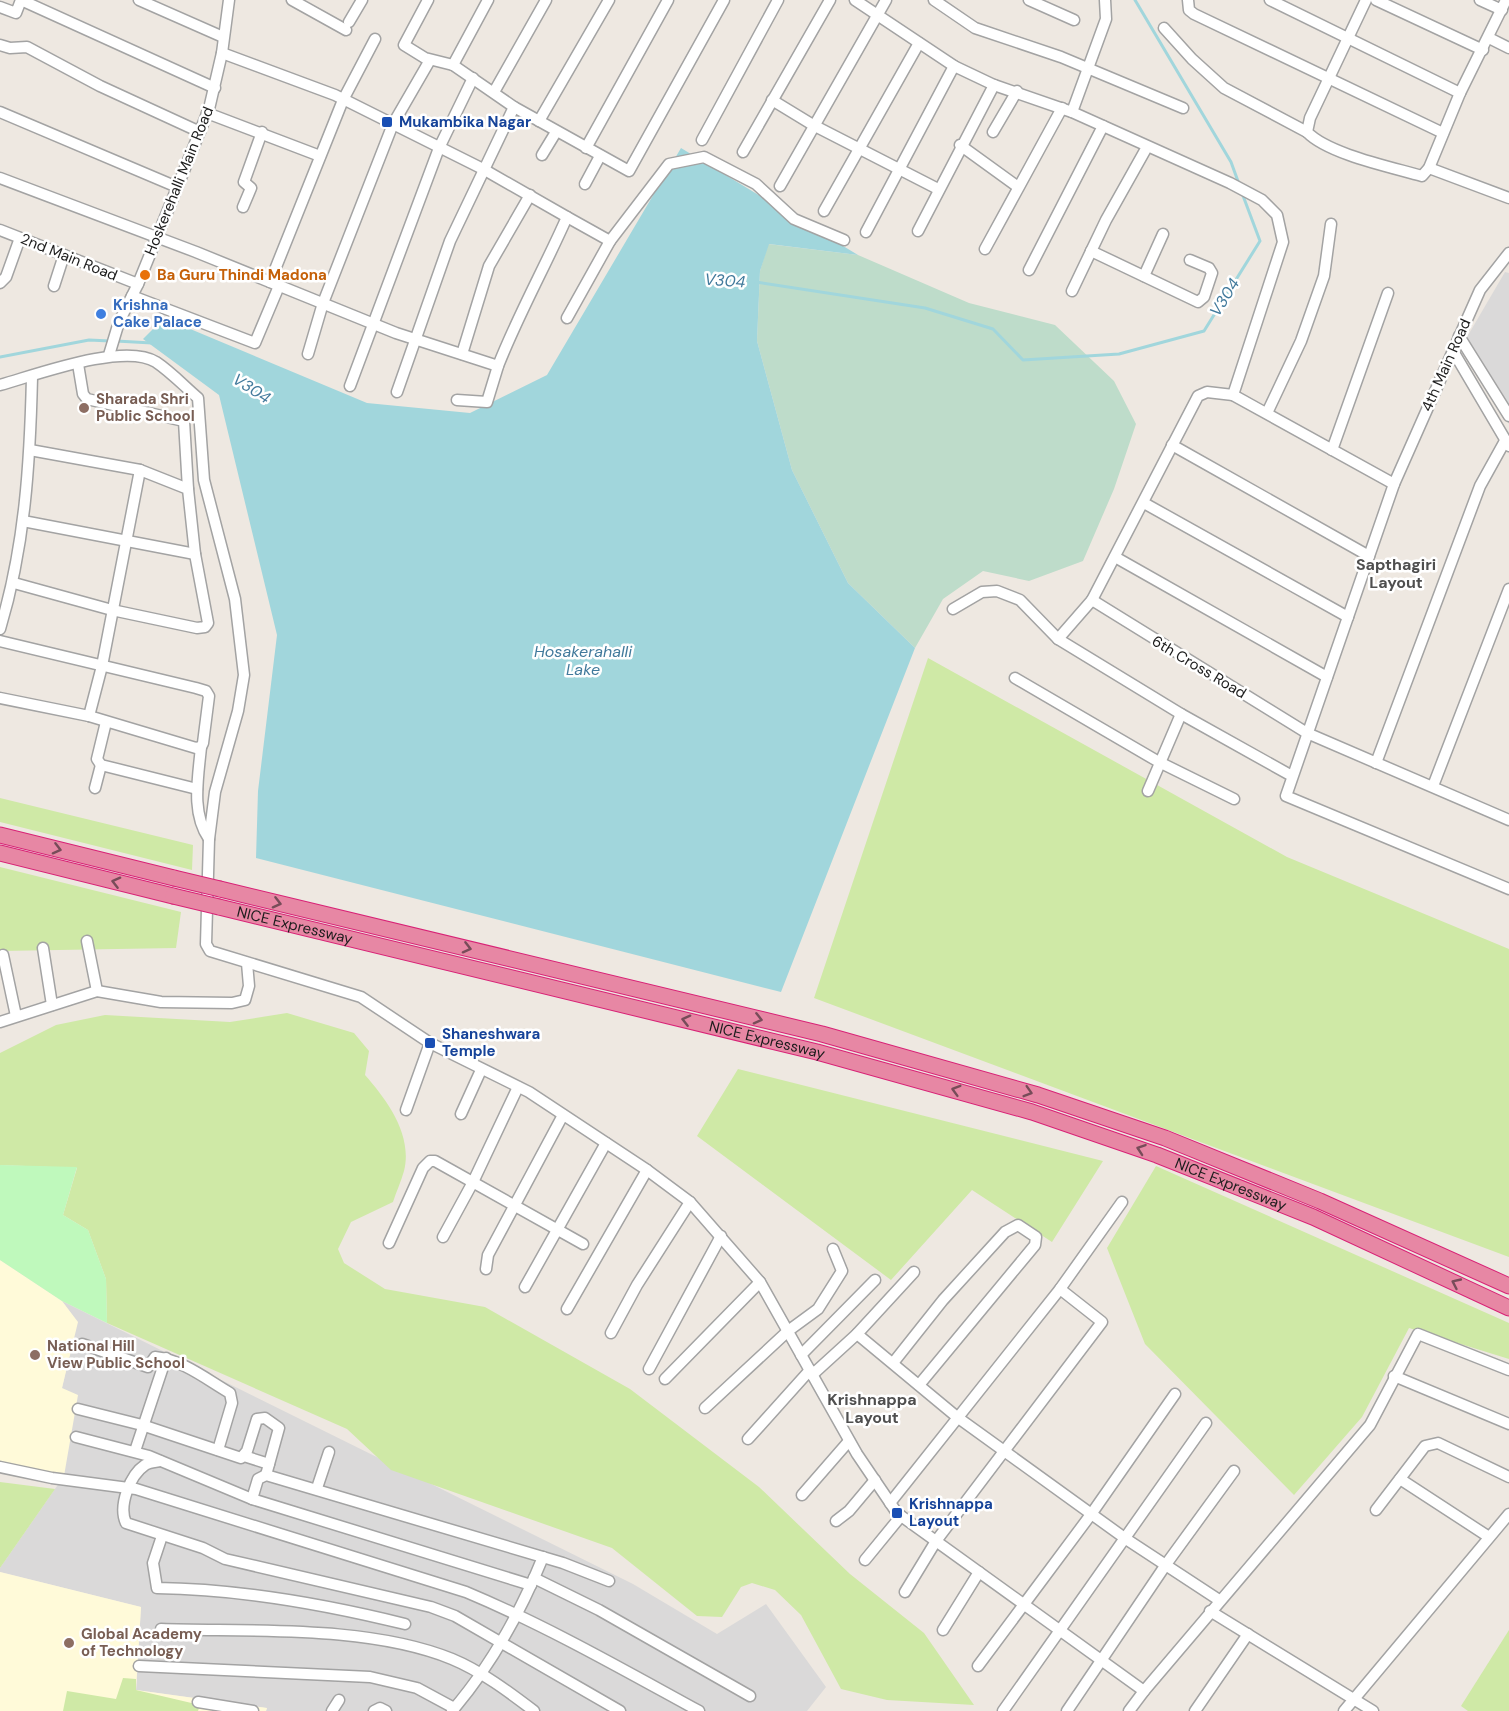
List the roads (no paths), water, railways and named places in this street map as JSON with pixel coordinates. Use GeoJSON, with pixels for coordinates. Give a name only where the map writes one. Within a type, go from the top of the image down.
{"type":"FeatureCollection","features":[{"type":"Feature","properties":{"kind":"highway","name":"NICE Expressway"},"geometry":{"type":"LineString","coordinates":[[0,835],[822,1034],[1038,1095],[1165,1138],[1276,1183],[1509,1286]]}},
{"type":"Feature","properties":{"kind":"highway","name":"NICE Expressway"},"geometry":{"type":"LineString","coordinates":[[0,853],[817,1052],[1032,1112],[1157,1155],[1314,1217],[1509,1308]]}},
{"type":"Feature","properties":{"kind":"street"},"geometry":{"type":"LineString","coordinates":[[0,6],[16,13],[21,0],[215,87]]}},
{"type":"Feature","properties":{"kind":"street"},"geometry":{"type":"LineString","coordinates":[[139,0],[223,37]]}},
{"type":"Feature","properties":{"kind":"street","name":"Hoskerehalli Main Road"},"geometry":{"type":"LineString","coordinates":[[110,350],[119,322],[138,284],[207,113],[222,53],[229,0]]}},
{"type":"Feature","properties":{"kind":"street"},"geometry":{"type":"LineString","coordinates":[[292,0],[348,26],[362,0]]}},
{"type":"Feature","properties":{"kind":"street"},"geometry":{"type":"LineString","coordinates":[[428,0],[404,45],[430,60],[453,65],[514,107],[629,171],[724,0]]}},
{"type":"Feature","properties":{"kind":"street"},"geometry":{"type":"LineString","coordinates":[[453,65],[488,0]]}},
{"type":"Feature","properties":{"kind":"street"},"geometry":{"type":"LineString","coordinates":[[494,92],[546,0]]}},
{"type":"Feature","properties":{"kind":"street"},"geometry":{"type":"LineString","coordinates":[[539,121],[609,0]]}},
{"type":"Feature","properties":{"kind":"street"},"geometry":{"type":"LineString","coordinates":[[586,148],[668,0]]}},
{"type":"Feature","properties":{"kind":"street"},"geometry":{"type":"LineString","coordinates":[[702,140],[778,0]]}},
{"type":"Feature","properties":{"kind":"street"},"geometry":{"type":"LineString","coordinates":[[743,152],[830,0]]}},
{"type":"Feature","properties":{"kind":"street"},"geometry":{"type":"LineString","coordinates":[[855,0],[954,66],[994,85],[1067,110],[1230,183],[1262,200],[1278,216],[1283,242],[1233,395]]}},
{"type":"Feature","properties":{"kind":"street"},"geometry":{"type":"LineString","coordinates":[[780,186],[813,125],[863,44],[876,14],[886,0]]}},
{"type":"Feature","properties":{"kind":"street"},"geometry":{"type":"LineString","coordinates":[[934,0],[975,28],[1088,69],[1183,108]]}},
{"type":"Feature","properties":{"kind":"street"},"geometry":{"type":"LineString","coordinates":[[1029,0],[1074,20]]}},
{"type":"Feature","properties":{"kind":"street"},"geometry":{"type":"LineString","coordinates":[[985,249],[1018,187],[1067,110],[1088,69],[1107,19],[1105,0]]}},
{"type":"Feature","properties":{"kind":"street"},"geometry":{"type":"LineString","coordinates":[[1188,0],[1190,10],[1194,14],[1443,134]]}},
{"type":"Feature","properties":{"kind":"street"},"geometry":{"type":"LineString","coordinates":[[1270,0],[1460,93]]}},
{"type":"Feature","properties":{"kind":"street"},"geometry":{"type":"LineString","coordinates":[[1307,132],[1366,0]]}},
{"type":"Feature","properties":{"kind":"street"},"geometry":{"type":"LineString","coordinates":[[1376,0],[1483,50]]}},
{"type":"Feature","properties":{"kind":"street"},"geometry":{"type":"LineString","coordinates":[[1164,28],[1192,59],[1224,88],[1307,132],[1316,141],[1374,163],[1422,176],[1430,168],[1460,93],[1504,5],[1480,0]]}},
{"type":"Feature","properties":{"kind":"street"},"geometry":{"type":"LineString","coordinates":[[1489,38],[1509,48]]}},
{"type":"Feature","properties":{"kind":"street"},"geometry":{"type":"LineString","coordinates":[[132,296],[255,343],[320,156],[343,100],[375,39]]}},
{"type":"Feature","properties":{"kind":"street"},"geometry":{"type":"LineString","coordinates":[[824,211],[919,43]]}},
{"type":"Feature","properties":{"kind":"street"},"geometry":{"type":"LineString","coordinates":[[0,45],[27,47],[200,132]]}},
{"type":"Feature","properties":{"kind":"street"},"geometry":{"type":"LineString","coordinates":[[222,53],[335,94],[483,169],[610,241]]}},
{"type":"Feature","properties":{"kind":"street"},"geometry":{"type":"LineString","coordinates":[[308,354],[323,303],[393,124],[430,60]]}},
{"type":"Feature","properties":{"kind":"street"},"geometry":{"type":"LineString","coordinates":[[866,232],[954,66]]}},
{"type":"Feature","properties":{"kind":"street"},"geometry":{"type":"LineString","coordinates":[[350,386],[439,148],[473,78]]}},
{"type":"Feature","properties":{"kind":"street"},"geometry":{"type":"LineString","coordinates":[[918,231],[960,145],[994,85]]}},
{"type":"Feature","properties":{"kind":"street"},"geometry":{"type":"LineString","coordinates":[[993,132],[1017,91]]}},
{"type":"Feature","properties":{"kind":"street"},"geometry":{"type":"LineString","coordinates":[[772,100],[858,149],[939,189]]}},
{"type":"Feature","properties":{"kind":"street"},"geometry":{"type":"LineString","coordinates":[[398,392],[450,241],[514,107]]}},
{"type":"Feature","properties":{"kind":"street"},"geometry":{"type":"LineString","coordinates":[[0,112],[177,187]]}},
{"type":"Feature","properties":{"kind":"street"},"geometry":{"type":"LineString","coordinates":[[207,113],[262,132],[320,156]]}},
{"type":"Feature","properties":{"kind":"street"},"geometry":{"type":"LineString","coordinates":[[1029,270],[1103,126]]}},
{"type":"Feature","properties":{"kind":"street"},"geometry":{"type":"LineString","coordinates":[[243,207],[251,188],[244,182],[262,132]]}},
{"type":"Feature","properties":{"kind":"street"},"geometry":{"type":"LineString","coordinates":[[542,155],[556,132]]}},
{"type":"Feature","properties":{"kind":"street"},"geometry":{"type":"LineString","coordinates":[[960,145],[1018,187]]}},
{"type":"Feature","properties":{"kind":"street"},"geometry":{"type":"LineString","coordinates":[[1072,291],[1090,251],[1148,147]]}},
{"type":"Feature","properties":{"kind":"street"},"geometry":{"type":"LineString","coordinates":[[585,184],[600,156]]}},
{"type":"Feature","properties":{"kind":"street"},"geometry":{"type":"LineString","coordinates":[[567,318],[610,241],[669,164],[704,157],[756,184],[794,219],[844,240]]}},
{"type":"Feature","properties":{"kind":"street"},"geometry":{"type":"LineString","coordinates":[[1430,168],[1509,198]]}},
{"type":"Feature","properties":{"kind":"street"},"geometry":{"type":"LineString","coordinates":[[0,178],[156,237],[373,324],[498,366]]}},
{"type":"Feature","properties":{"kind":"street"},"geometry":{"type":"LineString","coordinates":[[462,354],[489,266],[530,195]]}},
{"type":"Feature","properties":{"kind":"street"},"geometry":{"type":"LineString","coordinates":[[457,400],[487,402],[511,332],[533,292],[567,217]]}},
{"type":"Feature","properties":{"kind":"street"},"geometry":{"type":"LineString","coordinates":[[1267,413],[1301,341],[1324,276],[1331,224]]}},
{"type":"Feature","properties":{"kind":"street","name":"2nd Main Road"},"geometry":{"type":"LineString","coordinates":[[0,230],[138,284]]}},
{"type":"Feature","properties":{"kind":"street"},"geometry":{"type":"LineString","coordinates":[[1144,276],[1163,234]]}},
{"type":"Feature","properties":{"kind":"street"},"geometry":{"type":"LineString","coordinates":[[0,283],[6,277],[20,238]]}},
{"type":"Feature","properties":{"kind":"street"},"geometry":{"type":"LineString","coordinates":[[1090,251],[1198,302],[1204,297],[1212,273],[1209,268],[1190,260]]}},
{"type":"Feature","properties":{"kind":"street","name":"4th Main Road"},"geometry":{"type":"LineString","coordinates":[[1293,776],[1394,484],[1480,290],[1509,253]]}},
{"type":"Feature","properties":{"kind":"street"},"geometry":{"type":"LineString","coordinates":[[54,286],[64,255]]}},
{"type":"Feature","properties":{"kind":"street"},"geometry":{"type":"LineString","coordinates":[[1332,450],[1388,293]]}},
{"type":"Feature","properties":{"kind":"street"},"geometry":{"type":"LineString","coordinates":[[1459,336],[1509,416]]}},
{"type":"Feature","properties":{"kind":"street"},"geometry":{"type":"LineString","coordinates":[[0,385],[78,364],[110,350],[155,361],[198,398],[204,480],[235,599],[244,675],[238,711],[216,792],[209,839],[206,944],[210,951],[361,997],[430,1043],[518,1087],[563,1115],[647,1170],[690,1202],[760,1282],[849,1441],[901,1516],[1144,1691]]}},
{"type":"Feature","properties":{"kind":"street"},"geometry":{"type":"LineString","coordinates":[[1376,763],[1480,486],[1507,443],[1453,351]]}},
{"type":"Feature","properties":{"kind":"street"},"geometry":{"type":"LineString","coordinates":[[14,583],[112,610],[205,627],[208,623],[195,554],[188,489],[187,426],[184,422],[87,399],[83,394],[78,364]]}},
{"type":"Feature","properties":{"kind":"street"},"geometry":{"type":"LineString","coordinates":[[0,629],[14,583],[23,521],[30,450],[32,376]]}},
{"type":"Feature","properties":{"kind":"street"},"geometry":{"type":"LineString","coordinates":[[1058,639],[1092,600],[1198,396],[1207,392],[1233,395],[1394,484]]}},
{"type":"Feature","properties":{"kind":"street"},"geometry":{"type":"LineString","coordinates":[[1172,444],[1369,556]]}},
{"type":"Feature","properties":{"kind":"street"},"geometry":{"type":"LineString","coordinates":[[30,450],[140,470],[188,489]]}},
{"type":"Feature","properties":{"kind":"street"},"geometry":{"type":"LineString","coordinates":[[89,716],[102,666],[140,470]]}},
{"type":"Feature","properties":{"kind":"street"},"geometry":{"type":"LineString","coordinates":[[1144,503],[1348,617]]}},
{"type":"Feature","properties":{"kind":"street"},"geometry":{"type":"LineString","coordinates":[[23,521],[195,554]]}},
{"type":"Feature","properties":{"kind":"street"},"geometry":{"type":"LineString","coordinates":[[1115,557],[1327,677]]}},
{"type":"Feature","properties":{"kind":"street"},"geometry":{"type":"LineString","coordinates":[[1433,786],[1509,589]]}},
{"type":"Feature","properties":{"kind":"street"},"geometry":{"type":"LineString","coordinates":[[953,609],[981,592],[997,591],[1020,600],[1058,639],[1181,714],[1293,776],[1286,796],[1509,889]]}},
{"type":"Feature","properties":{"kind":"street","name":"6th Cross Road"},"geometry":{"type":"LineString","coordinates":[[1092,600],[1307,734],[1509,820]]}},
{"type":"Feature","properties":{"kind":"street"},"geometry":{"type":"LineString","coordinates":[[0,641],[206,691],[208,696],[197,789],[199,825],[209,839]]}},
{"type":"Feature","properties":{"kind":"street"},"geometry":{"type":"LineString","coordinates":[[1015,678],[1159,762],[1234,799]]}},
{"type":"Feature","properties":{"kind":"street"},"geometry":{"type":"LineString","coordinates":[[0,698],[89,716],[201,747]]}},
{"type":"Feature","properties":{"kind":"street"},"geometry":{"type":"LineString","coordinates":[[1148,791],[1181,714]]}},
{"type":"Feature","properties":{"kind":"street"},"geometry":{"type":"LineString","coordinates":[[105,722],[97,759],[101,765],[197,789]]}},
{"type":"Feature","properties":{"kind":"street"},"geometry":{"type":"LineString","coordinates":[[95,788],[101,765]]}},
{"type":"Feature","properties":{"kind":"street"},"geometry":{"type":"LineString","coordinates":[[87,941],[97,991]]}},
{"type":"Feature","properties":{"kind":"street"},"geometry":{"type":"LineString","coordinates":[[43,948],[52,1005]]}},
{"type":"Feature","properties":{"kind":"street"},"geometry":{"type":"LineString","coordinates":[[3,955],[16,1016]]}},
{"type":"Feature","properties":{"kind":"street"},"geometry":{"type":"LineString","coordinates":[[0,1022],[97,991],[161,1002],[232,1003],[245,1000],[249,986],[247,963]]}},
{"type":"Feature","properties":{"kind":"street"},"geometry":{"type":"LineString","coordinates":[[406,1110],[430,1043]]}},
{"type":"Feature","properties":{"kind":"street"},"geometry":{"type":"LineString","coordinates":[[461,1114],[481,1070]]}},
{"type":"Feature","properties":{"kind":"street"},"geometry":{"type":"LineString","coordinates":[[442,1237],[473,1182],[518,1087]]}},
{"type":"Feature","properties":{"kind":"street"},"geometry":{"type":"LineString","coordinates":[[486,1269],[488,1255],[563,1115]]}},
{"type":"Feature","properties":{"kind":"street"},"geometry":{"type":"LineString","coordinates":[[525,1287],[606,1143]]}},
{"type":"Feature","properties":{"kind":"street"},"geometry":{"type":"LineString","coordinates":[[388,1243],[425,1164],[435,1161],[583,1244]]}},
{"type":"Feature","properties":{"kind":"street"},"geometry":{"type":"LineString","coordinates":[[567,1309],[647,1170]]}},
{"type":"Feature","properties":{"kind":"street"},"geometry":{"type":"LineString","coordinates":[[611,1333],[637,1285],[690,1202]]}},
{"type":"Feature","properties":{"kind":"street"},"geometry":{"type":"LineString","coordinates":[[890,1503],[1060,1288],[1122,1202]]}},
{"type":"Feature","properties":{"kind":"street"},"geometry":{"type":"LineString","coordinates":[[893,1363],[943,1300],[1005,1232],[1018,1225],[1036,1237],[1035,1245],[920,1385]]}},
{"type":"Feature","properties":{"kind":"street"},"geometry":{"type":"LineString","coordinates":[[650,1369],[721,1236]]}},
{"type":"Feature","properties":{"kind":"street"},"geometry":{"type":"LineString","coordinates":[[705,1408],[788,1331],[818,1309],[841,1275],[841,1268],[832,1250]]}},
{"type":"Feature","properties":{"kind":"street"},"geometry":{"type":"LineString","coordinates":[[748,1439],[811,1373],[857,1334],[914,1272]]}},
{"type":"Feature","properties":{"kind":"street"},"geometry":{"type":"LineString","coordinates":[[801,1355],[875,1280]]}},
{"type":"Feature","properties":{"kind":"street"},"geometry":{"type":"LineString","coordinates":[[665,1379],[760,1282]]}},
{"type":"Feature","properties":{"kind":"street"},"geometry":{"type":"LineString","coordinates":[[905,1592],[936,1541],[1102,1322],[1060,1288]]}},
{"type":"Feature","properties":{"kind":"street"},"geometry":{"type":"LineString","coordinates":[[857,1334],[957,1417],[1006,1450],[1126,1539],[1167,1563],[1219,1600]]}},
{"type":"Feature","properties":{"kind":"street"},"geometry":{"type":"LineString","coordinates":[[1129,1711],[1219,1600],[1370,1425],[1418,1334],[1509,1371]]}},
{"type":"Feature","properties":{"kind":"street"},"geometry":{"type":"LineString","coordinates":[[82,1344],[148,1367],[155,1357],[166,1358],[180,1363],[230,1393],[232,1404],[218,1450]]}},
{"type":"Feature","properties":{"kind":"street"},"geometry":{"type":"LineString","coordinates":[[135,1451],[166,1358]]}},
{"type":"Feature","properties":{"kind":"street"},"geometry":{"type":"LineString","coordinates":[[1394,1376],[1509,1424]]}},
{"type":"Feature","properties":{"kind":"street"},"geometry":{"type":"LineString","coordinates":[[978,1666],[1092,1513],[1175,1394]]}},
{"type":"Feature","properties":{"kind":"street"},"geometry":{"type":"LineString","coordinates":[[78,1409],[142,1425],[241,1458],[244,1456],[268,1469],[317,1488],[543,1557],[609,1581]]}},
{"type":"Feature","properties":{"kind":"street"},"geometry":{"type":"LineString","coordinates":[[244,1456],[257,1419],[265,1418],[279,1428],[268,1469],[258,1479],[252,1499]]}},
{"type":"Feature","properties":{"kind":"street"},"geometry":{"type":"LineString","coordinates":[[1003,1711],[1206,1423]]}},
{"type":"Feature","properties":{"kind":"street"},"geometry":{"type":"LineString","coordinates":[[76,1437],[135,1451],[252,1499],[533,1581],[587,1604],[750,1696]]}},
{"type":"Feature","properties":{"kind":"street"},"geometry":{"type":"LineString","coordinates":[[802,1495],[849,1441]]}},
{"type":"Feature","properties":{"kind":"street"},"geometry":{"type":"LineString","coordinates":[[1376,1510],[1425,1446],[1431,1443],[1438,1443],[1509,1477]]}},
{"type":"Feature","properties":{"kind":"street"},"geometry":{"type":"LineString","coordinates":[[317,1488],[329,1452]]}},
{"type":"Feature","properties":{"kind":"street"},"geometry":{"type":"LineString","coordinates":[[160,1461],[146,1464],[127,1488],[124,1517],[126,1523],[203,1548],[225,1559],[431,1607],[463,1620],[620,1711]]}},
{"type":"Feature","properties":{"kind":"street"},"geometry":{"type":"LineString","coordinates":[[0,1467],[127,1488],[466,1592],[516,1613],[598,1654],[699,1711]]}},
{"type":"Feature","properties":{"kind":"street"},"geometry":{"type":"LineString","coordinates":[[1067,1711],[1167,1563],[1234,1471]]}},
{"type":"Feature","properties":{"kind":"street"},"geometry":{"type":"LineString","coordinates":[[1400,1479],[1490,1537]]}},
{"type":"Feature","properties":{"kind":"street"},"geometry":{"type":"LineString","coordinates":[[836,1521],[849,1511],[874,1480]]}},
{"type":"Feature","properties":{"kind":"street"},"geometry":{"type":"LineString","coordinates":[[1344,1711],[1509,1514]]}},
{"type":"Feature","properties":{"kind":"street"},"geometry":{"type":"LineString","coordinates":[[865,1560],[901,1516]]}},
{"type":"Feature","properties":{"kind":"street"},"geometry":{"type":"LineString","coordinates":[[162,1536],[153,1568],[157,1588],[195,1589],[331,1606],[405,1624]]}},
{"type":"Feature","properties":{"kind":"street"},"geometry":{"type":"LineString","coordinates":[[140,1666],[370,1677],[417,1688],[453,1709],[500,1641],[533,1581],[543,1557]]}},
{"type":"Feature","properties":{"kind":"street"},"geometry":{"type":"LineString","coordinates":[[943,1630],[979,1572]]}},
{"type":"Feature","properties":{"kind":"street"},"geometry":{"type":"LineString","coordinates":[[1210,1611],[1373,1711]]}},
{"type":"Feature","properties":{"kind":"street"},"geometry":{"type":"LineString","coordinates":[[161,1629],[311,1634],[380,1640],[454,1660],[534,1711]]}},
{"type":"Feature","properties":{"kind":"street"},"geometry":{"type":"LineString","coordinates":[[1195,1711],[1248,1634]]}},
{"type":"Feature","properties":{"kind":"street"},"geometry":{"type":"LineString","coordinates":[[332,1711],[339,1700]]}},
{"type":"Feature","properties":{"kind":"street"},"geometry":{"type":"LineString","coordinates":[[198,1702],[253,1711]]}},
{"type":"Feature","properties":{"kind":"street"},"geometry":{"type":"LineString","coordinates":[[374,1711],[380,1708],[386,1711]]}},
{"type":"Feature","properties":{"kind":"water","name":"Hosakerahalli Lake"},"geometry":{"type":"Polygon","coordinates":[[[681,148],[858,255],[769,244],[760,271],[757,341],[792,470],[848,583],[915,648],[781,992],[256,858],[258,791],[277,635],[219,395],[143,339],[164,318],[367,403],[470,413],[547,375],[681,148]]]}},
{"type":"Feature","properties":{"kind":"waterway","name":"V304"},"geometry":{"type":"LineString","coordinates":[[1135,0],[1231,162],[1239,184]]}},
{"type":"Feature","properties":{"kind":"waterway","name":"V304"},"geometry":{"type":"LineString","coordinates":[[756,282],[925,308],[993,329],[1023,360],[1119,354],[1204,331],[1260,241],[1242,193]]}},
{"type":"Feature","properties":{"kind":"waterway","name":"V304"},"geometry":{"type":"LineString","coordinates":[[0,357],[89,340],[110,341]]}},
{"type":"Feature","properties":{"kind":"waterway","name":"V304"},"geometry":{"type":"LineString","coordinates":[[116,341],[152,343]]}},
{"type":"Feature","properties":{"kind":"place","name":"Mukambika Nagar"},"geometry":{"type":"Point","coordinates":[387,122]}},
{"type":"Feature","properties":{"kind":"place","name":"Ba Guru Thindi Madona"},"geometry":{"type":"Point","coordinates":[145,275]}},
{"type":"Feature","properties":{"kind":"place","name":"Krishna Cake Palace"},"geometry":{"type":"Point","coordinates":[101,314]}},
{"type":"Feature","properties":{"kind":"place","name":"Sharada Shri Public School"},"geometry":{"type":"Point","coordinates":[84,408]}},
{"type":"Feature","properties":{"kind":"place","name":"Shaneshwara Temple"},"geometry":{"type":"Point","coordinates":[430,1043]}},
{"type":"Feature","properties":{"kind":"place","name":"National Hill View Public School"},"geometry":{"type":"Point","coordinates":[35,1355]}},
{"type":"Feature","properties":{"kind":"place","name":"Krishnappa Layout"},"geometry":{"type":"Point","coordinates":[897,1513]}},
{"type":"Feature","properties":{"kind":"place","name":"Global Academy of Technology"},"geometry":{"type":"Point","coordinates":[69,1643]}},
{"type":"Feature","properties":{"kind":"district","name":"Sapthagiri Layout"},"geometry":{"type":"Point","coordinates":[1396,573]}},
{"type":"Feature","properties":{"kind":"district","name":"Krishnappa Layout"},"geometry":{"type":"Point","coordinates":[872,1408]}}]}
